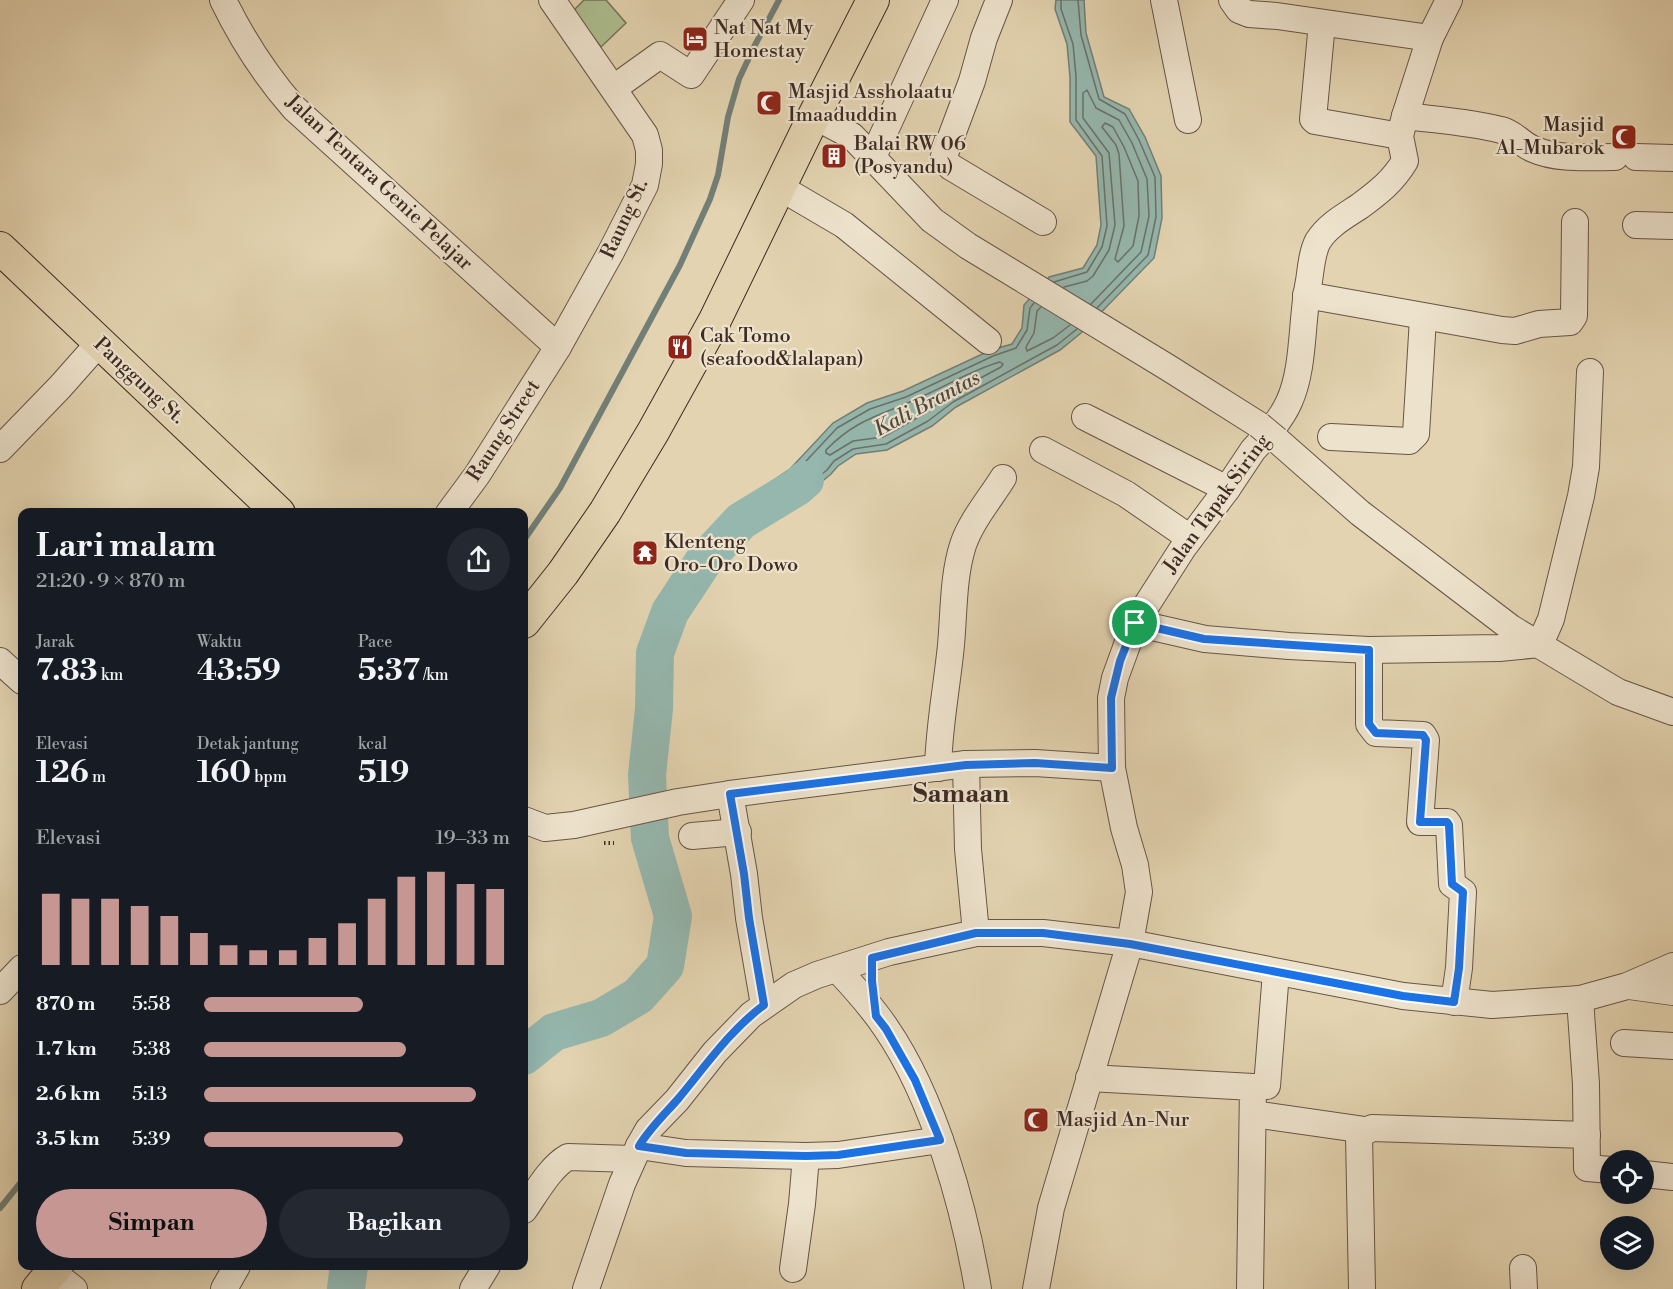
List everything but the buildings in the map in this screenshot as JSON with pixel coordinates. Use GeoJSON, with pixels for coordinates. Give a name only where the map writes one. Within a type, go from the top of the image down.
{"type":"FeatureCollection","features":[{"type":"Feature","properties":{"kind":"main road"},"geometry":{"type":"LineString","coordinates":[[528,617],[569,565],[605,512],[653,432],[715,320],[873,0]]}},
{"type":"Feature","properties":{"kind":"main road","name":"Panggung St."},"geometry":{"type":"LineString","coordinates":[[0,248],[274,508]]}},
{"type":"Feature","properties":{"kind":"street","name":"Jalan Tentara Genie Pelajar"},"geometry":{"type":"LineString","coordinates":[[223,0],[276,87],[294,108],[558,347]]}},
{"type":"Feature","properties":{"kind":"street","name":"Raung St."},"geometry":{"type":"LineString","coordinates":[[552,0],[645,135],[650,150],[650,164],[645,185],[558,347]]}},
{"type":"Feature","properties":{"kind":"street"},"geometry":{"type":"LineString","coordinates":[[614,88],[660,55],[692,75],[741,0]]}},
{"type":"Feature","properties":{"kind":"street"},"geometry":{"type":"LineString","coordinates":[[872,159],[945,0]]}},
{"type":"Feature","properties":{"kind":"street"},"geometry":{"type":"LineString","coordinates":[[999,0],[944,156],[951,167],[1043,222]]}},
{"type":"Feature","properties":{"kind":"street"},"geometry":{"type":"LineString","coordinates":[[1164,0],[1188,120]]}},
{"type":"Feature","properties":{"kind":"street"},"geometry":{"type":"LineString","coordinates":[[1232,0],[1244,13],[1278,8],[1322,24],[1430,38]]}},
{"type":"Feature","properties":{"kind":"street","name":"Jalan Tapak Siring"},"geometry":{"type":"LineString","coordinates":[[1036,1289],[1051,1208],[1130,944],[1139,892],[1135,865],[1124,828],[1112,768],[1111,698],[1120,661],[1135,623],[1190,538],[1253,450],[1268,434],[1289,402],[1300,361],[1306,295],[1317,243],[1326,230],[1380,191],[1395,177],[1405,161],[1403,126],[1430,38],[1449,0]]}},
{"type":"Feature","properties":{"kind":"street"},"geometry":{"type":"LineString","coordinates":[[1322,24],[1313,118],[1315,121],[1498,129],[1516,137],[1534,150],[1549,153],[1673,158]]}},
{"type":"Feature","properties":{"kind":"street"},"geometry":{"type":"LineString","coordinates":[[814,116],[852,136],[932,220],[968,246],[1268,432],[1360,513],[1511,628],[1618,692],[1673,712]]}},
{"type":"Feature","properties":{"kind":"street"},"geometry":{"type":"LineString","coordinates":[[781,188],[844,225],[988,341]]}},
{"type":"Feature","properties":{"kind":"street"},"geometry":{"type":"LineString","coordinates":[[1306,295],[1423,318],[1515,331],[1539,324],[1570,322],[1574,316],[1575,222]]}},
{"type":"Feature","properties":{"kind":"street"},"geometry":{"type":"LineString","coordinates":[[1636,225],[1673,226]]}},
{"type":"Feature","properties":{"kind":"street"},"geometry":{"type":"LineString","coordinates":[[1331,437],[1409,441],[1414,439],[1423,318]]}},
{"type":"Feature","properties":{"kind":"street"},"geometry":{"type":"LineString","coordinates":[[0,449],[99,343]]}},
{"type":"Feature","properties":{"kind":"street","name":"Raung Street"},"geometry":{"type":"LineString","coordinates":[[453,508],[477,475],[558,347]]}},
{"type":"Feature","properties":{"kind":"street"},"geometry":{"type":"LineString","coordinates":[[1540,644],[1551,619],[1581,496],[1586,467],[1590,372]]}},
{"type":"Feature","properties":{"kind":"street"},"geometry":{"type":"LineString","coordinates":[[1085,417],[1227,489]]}},
{"type":"Feature","properties":{"kind":"street"},"geometry":{"type":"LineString","coordinates":[[1043,450],[1126,494],[1190,538]]}},
{"type":"Feature","properties":{"kind":"street"},"geometry":{"type":"LineString","coordinates":[[938,768],[939,740],[960,558],[973,524],[1004,478]]}},
{"type":"Feature","properties":{"kind":"street"},"geometry":{"type":"LineString","coordinates":[[1135,623],[1204,639],[1369,650],[1499,648],[1540,644]]}},
{"type":"Feature","properties":{"kind":"street"},"geometry":{"type":"LineString","coordinates":[[1369,650],[1369,724],[1376,733],[1423,735],[1426,740],[1420,822],[1447,822],[1449,825],[1452,884],[1463,892],[1459,968],[1454,1002]]}},
{"type":"Feature","properties":{"kind":"street"},"geometry":{"type":"LineString","coordinates":[[0,661],[18,677]]}},
{"type":"Feature","properties":{"kind":"street"},"geometry":{"type":"LineString","coordinates":[[528,822],[545,828],[574,825],[678,802],[730,794],[966,765],[1035,763],[1112,768]]}},
{"type":"Feature","properties":{"kind":"street"},"geometry":{"type":"LineString","coordinates":[[966,765],[968,849],[976,933]]}},
{"type":"Feature","properties":{"kind":"street"},"geometry":{"type":"LineString","coordinates":[[730,794],[738,832],[764,1005]]}},
{"type":"Feature","properties":{"kind":"street"},"geometry":{"type":"LineString","coordinates":[[692,836],[738,832]]}},
{"type":"Feature","properties":{"kind":"street"},"geometry":{"type":"LineString","coordinates":[[586,1289],[621,1184],[648,1130],[677,1100],[715,1052],[751,1015],[794,985],[872,958],[976,933],[1043,933],[1130,944],[1403,996],[1492,1005],[1580,999],[1627,986],[1673,966]]}},
{"type":"Feature","properties":{"kind":"street"},"geometry":{"type":"LineString","coordinates":[[872,958],[876,1016]]}},
{"type":"Feature","properties":{"kind":"street"},"geometry":{"type":"LineString","coordinates":[[837,969],[886,1029],[915,1080],[940,1140],[972,1251],[978,1289]]}},
{"type":"Feature","properties":{"kind":"street"},"geometry":{"type":"LineString","coordinates":[[0,991],[18,972]]}},
{"type":"Feature","properties":{"kind":"street"},"geometry":{"type":"LineString","coordinates":[[1089,1078],[1267,1086],[1276,972]]}},
{"type":"Feature","properties":{"kind":"street"},"geometry":{"type":"LineString","coordinates":[[1627,986],[1673,992]]}},
{"type":"Feature","properties":{"kind":"street"},"geometry":{"type":"LineString","coordinates":[[1580,999],[1586,1084],[1587,1168],[1600,1169]]}},
{"type":"Feature","properties":{"kind":"street"},"geometry":{"type":"LineString","coordinates":[[1624,1043],[1673,1046]]}},
{"type":"Feature","properties":{"kind":"street"},"geometry":{"type":"LineString","coordinates":[[1250,1289],[1253,1087]]}},
{"type":"Feature","properties":{"kind":"street"},"geometry":{"type":"LineString","coordinates":[[1253,1114],[1365,1130]]}},
{"type":"Feature","properties":{"kind":"street"},"geometry":{"type":"LineString","coordinates":[[1362,1289],[1359,1135],[1365,1130],[1372,1128],[1587,1135]]}},
{"type":"Feature","properties":{"kind":"street"},"geometry":{"type":"LineString","coordinates":[[528,1205],[563,1160],[573,1156],[636,1153],[838,1155],[940,1140]]}},
{"type":"Feature","properties":{"kind":"street"},"geometry":{"type":"LineString","coordinates":[[793,1269],[806,1156]]}},
{"type":"Feature","properties":{"kind":"street"},"geometry":{"type":"LineString","coordinates":[[583,1157],[621,1184]]}},
{"type":"Feature","properties":{"kind":"street"},"geometry":{"type":"LineString","coordinates":[[1654,1175],[1673,1177]]}},
{"type":"Feature","properties":{"kind":"street"},"geometry":{"type":"LineString","coordinates":[[224,1289],[235,1270]]}},
{"type":"Feature","properties":{"kind":"street"},"geometry":{"type":"LineString","coordinates":[[473,1289],[485,1270]]}},
{"type":"Feature","properties":{"kind":"green space"},"geometry":{"type":"Polygon","coordinates":[[[584,0],[606,0],[626,23],[601,47],[573,11],[584,0]]]}},
{"type":"Feature","properties":{"kind":"water"},"geometry":{"type":"Polygon","coordinates":[[[1056,0],[1084,0],[1086,33],[1104,97],[1129,109],[1145,137],[1161,176],[1162,218],[1154,258],[1081,333],[1060,350],[956,407],[932,426],[887,450],[856,454],[838,466],[775,521],[750,496],[790,469],[833,423],[867,403],[903,391],[991,350],[1012,344],[1022,328],[1024,305],[1049,277],[1083,268],[1097,245],[1101,225],[1096,156],[1070,122],[1067,44],[1055,9],[1056,0]]]}},
{"type":"Feature","properties":{"kind":"waterway"},"geometry":{"type":"LineString","coordinates":[[528,534],[560,488],[680,265],[710,199],[718,175],[728,117],[739,79],[779,0]]}},
{"type":"Feature","properties":{"kind":"waterway","name":"Kali Brantas"},"geometry":{"type":"LineString","coordinates":[[528,1053],[554,1032],[601,1018],[638,996],[665,966],[673,916],[650,838],[647,775],[654,709],[655,653],[670,612],[703,562],[741,521],[805,480]]}},
{"type":"Feature","properties":{"kind":"waterway"},"geometry":{"type":"LineString","coordinates":[[0,1208],[18,1186]]}},
{"type":"Feature","properties":{"kind":"waterway","name":"Kali Brantas"},"geometry":{"type":"LineString","coordinates":[[346,1289],[348,1270]]}},
{"type":"Feature","properties":{"kind":"place","name":"Nat Nat My Homestay"},"geometry":{"type":"Point","coordinates":[695,39]}},
{"type":"Feature","properties":{"kind":"place","name":"Masjid Assholaatu Imaaduddin"},"geometry":{"type":"Point","coordinates":[769,103]}},
{"type":"Feature","properties":{"kind":"place","name":"Masjid Al-Mubarok"},"geometry":{"type":"Point","coordinates":[1624,137]}},
{"type":"Feature","properties":{"kind":"place","name":"Balai RW 06 (Posyandu)"},"geometry":{"type":"Point","coordinates":[834,156]}},
{"type":"Feature","properties":{"kind":"place","name":"Cak Tomo (seafood&lalapan)"},"geometry":{"type":"Point","coordinates":[680,347]}},
{"type":"Feature","properties":{"kind":"place","name":"Klenteng Oro-Oro Dowo"},"geometry":{"type":"Point","coordinates":[645,553]}},
{"type":"Feature","properties":{"kind":"place","name":"Masjid An-Nur"},"geometry":{"type":"Point","coordinates":[1036,1120]}},
{"type":"Feature","properties":{"kind":"district","name":"Samaan"},"geometry":{"type":"Point","coordinates":[961,794]}},
{"type":"Feature","properties":{"kind":"route"},"geometry":{"type":"LineString","coordinates":[[1135,623],[1204,639],[1369,650],[1369,724],[1376,733],[1423,735],[1426,740],[1420,822],[1447,822],[1449,825],[1452,884],[1463,892],[1459,968],[1454,1002],[1403,996],[1130,944],[1043,933],[976,933],[889,952],[872,958],[876,1016],[915,1080],[940,1140],[920,1145],[838,1155],[806,1156],[686,1153],[639,1146],[648,1130],[677,1100],[715,1052],[764,1005],[749,918],[738,832],[730,794],[966,765],[1035,763],[1112,768],[1111,698],[1120,661],[1135,623]]}}]}
